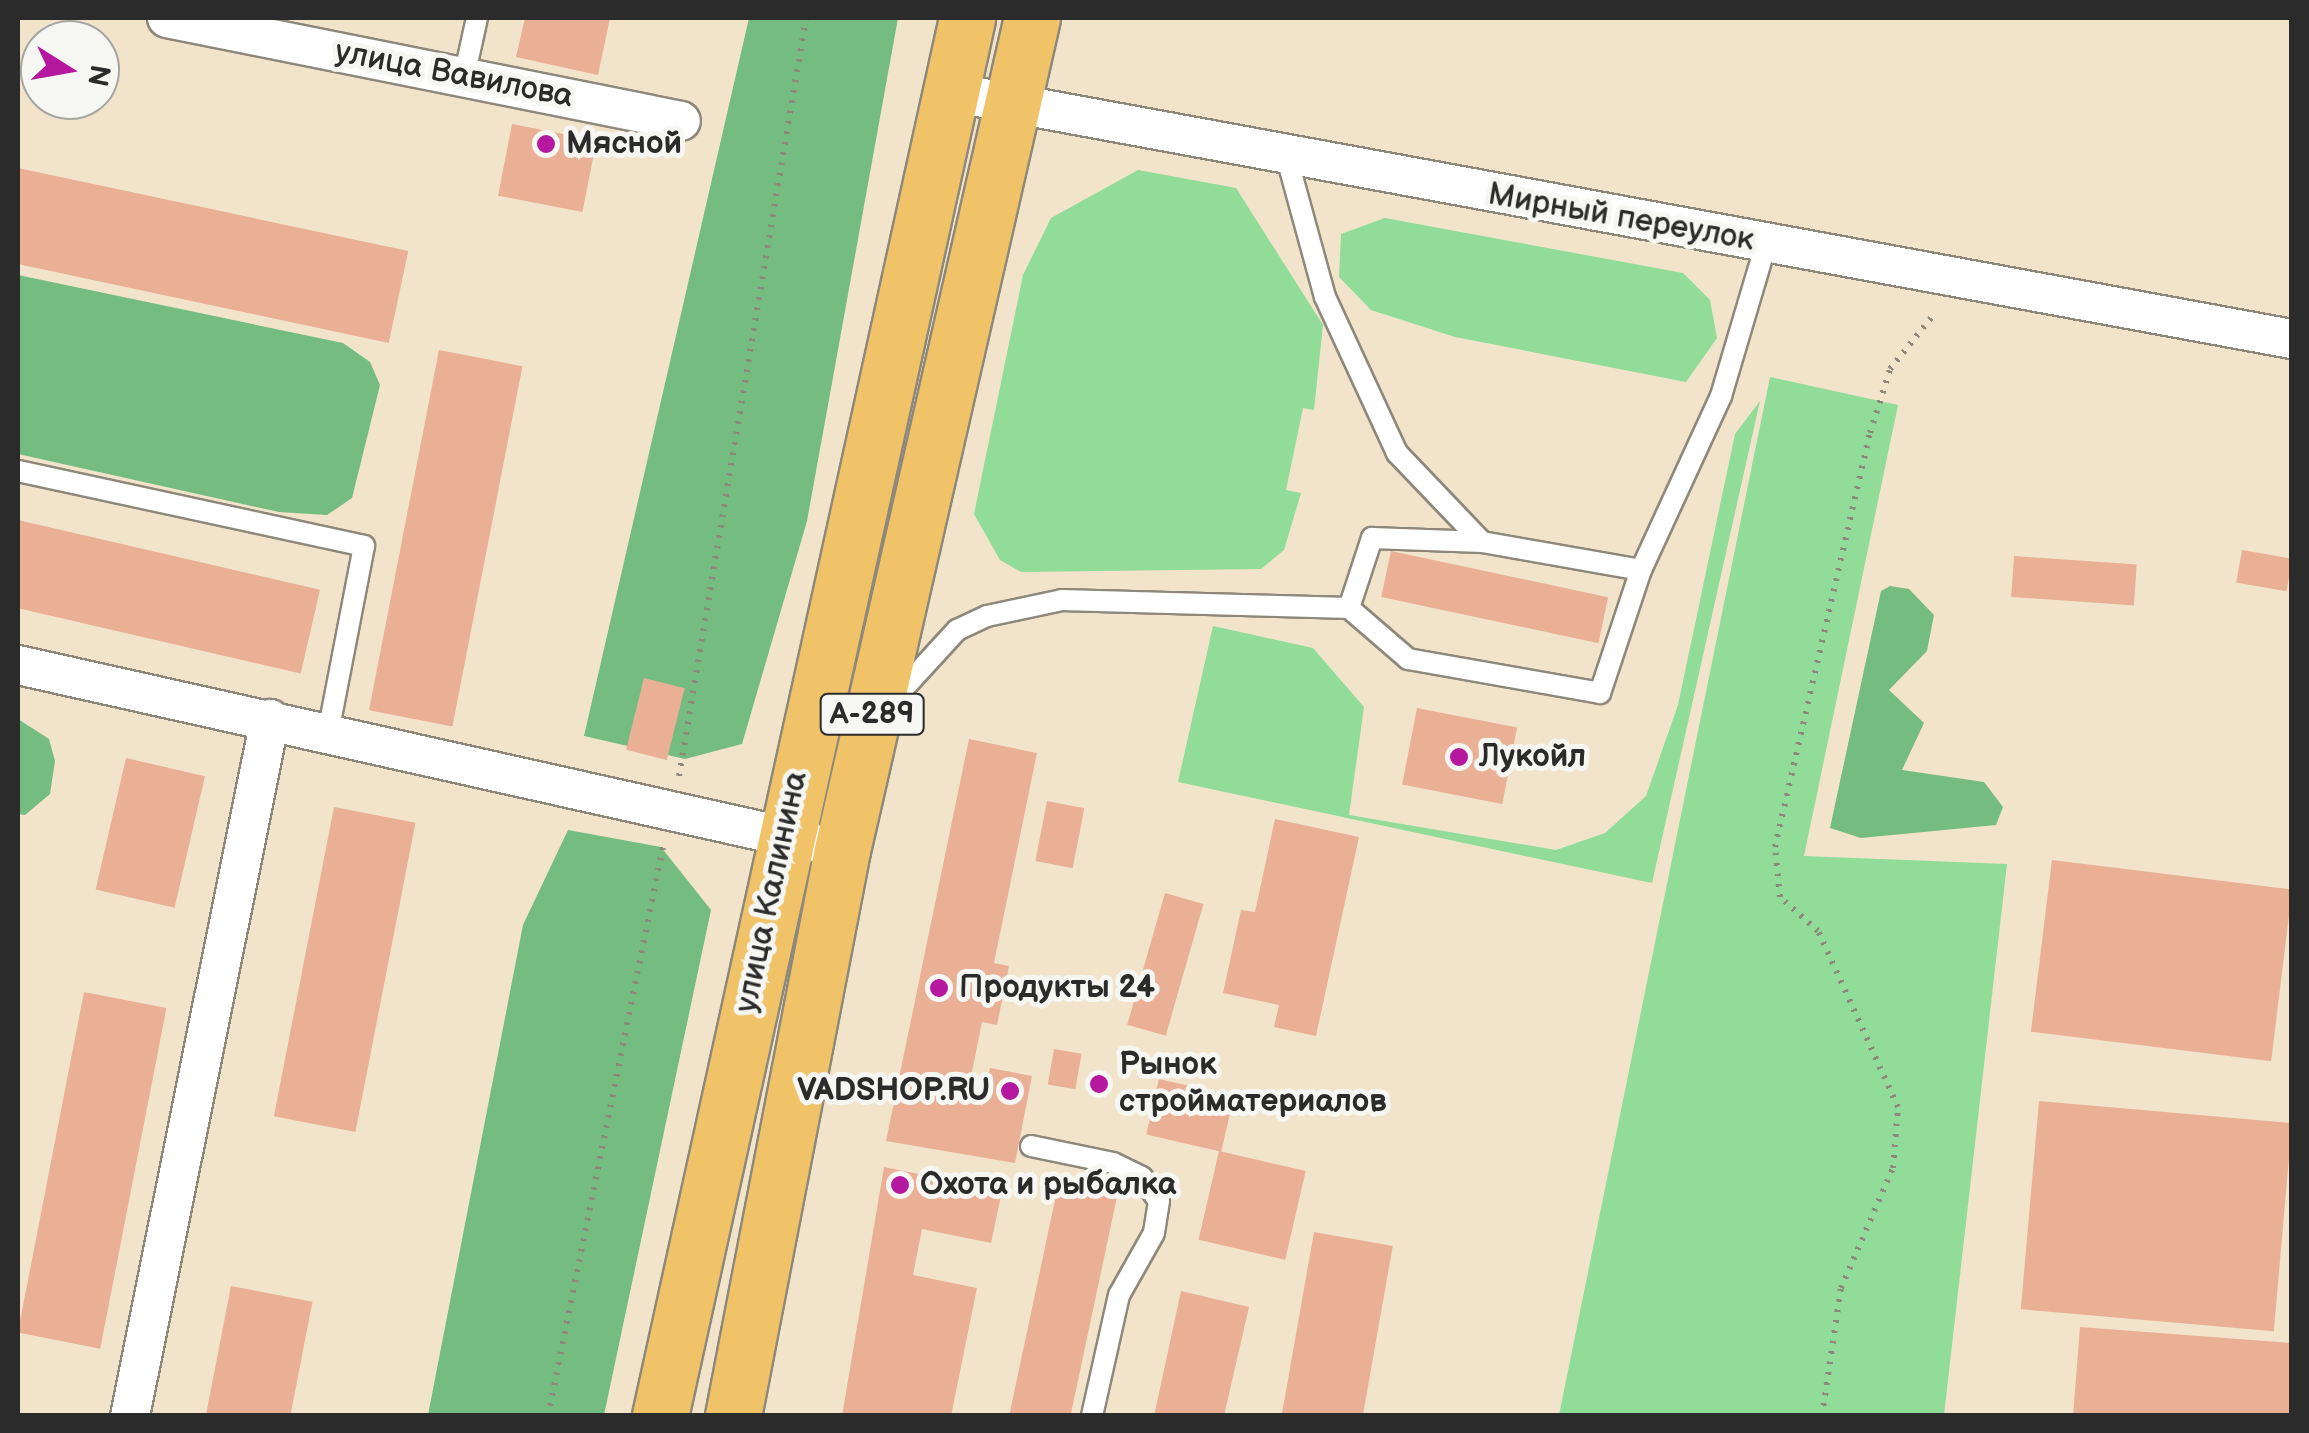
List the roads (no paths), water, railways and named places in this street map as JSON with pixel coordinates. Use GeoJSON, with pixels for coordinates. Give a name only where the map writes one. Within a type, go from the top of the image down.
{"type":"FeatureCollection","features":[{"type":"Feature","properties":{"kind":"highway","name":"улица Калинина"},"geometry":{"type":"LineString","coordinates":[[660,1416],[783,835],[966,18]]}},
{"type":"Feature","properties":{"kind":"highway","name":"улица Калинина"},"geometry":{"type":"LineString","coordinates":[[733,1416],[842,850],[1032,18]]}},
{"type":"Feature","properties":{"kind":"street","name":"улица Вавилова"},"geometry":{"type":"LineString","coordinates":[[167,18],[681,121]]}},
{"type":"Feature","properties":{"kind":"street","name":"Мирный переулок"},"geometry":{"type":"LineString","coordinates":[[951,92],[1287,158],[2292,340]]}},
{"type":"Feature","properties":{"kind":"street"},"geometry":{"type":"LineString","coordinates":[[18,664],[842,850]]}},
{"type":"Feature","properties":{"kind":"street"},"geometry":{"type":"LineString","coordinates":[[130,1416],[270,720]]}},
{"type":"Feature","properties":{"kind":"lane"},"geometry":{"type":"LineString","coordinates":[[464,77],[477,18]]}},
{"type":"Feature","properties":{"kind":"lane"},"geometry":{"type":"LineString","coordinates":[[1287,158],[1325,297],[1397,453],[1482,542]]}},
{"type":"Feature","properties":{"kind":"lane"},"geometry":{"type":"LineString","coordinates":[[870,726],[957,630],[988,616],[1062,600],[1350,608],[1408,659],[1600,694],[1641,570],[1721,396],[1766,244]]}},
{"type":"Feature","properties":{"kind":"lane"},"geometry":{"type":"LineString","coordinates":[[18,471],[364,546],[328,733]]}},
{"type":"Feature","properties":{"kind":"lane"},"geometry":{"type":"LineString","coordinates":[[1350,608],[1372,538],[1482,542],[1641,570]]}},
{"type":"Feature","properties":{"kind":"lane"},"geometry":{"type":"LineString","coordinates":[[1031,1146],[1113,1163],[1142,1178],[1159,1200],[1154,1233],[1120,1295],[1092,1416]]}},
{"type":"Feature","properties":{"kind":"place","name":"Мясной"},"geometry":{"type":"Point","coordinates":[546,144]}},
{"type":"Feature","properties":{"kind":"place","name":"Лукойл"},"geometry":{"type":"Point","coordinates":[1459,757]}},
{"type":"Feature","properties":{"kind":"place","name":"Продукты 24"},"geometry":{"type":"Point","coordinates":[939,988]}},
{"type":"Feature","properties":{"kind":"place","name":"Рынок стройматериалов"},"geometry":{"type":"Point","coordinates":[1099,1084]}},
{"type":"Feature","properties":{"kind":"place","name":"VADSHOP.RU"},"geometry":{"type":"Point","coordinates":[1010,1091]}},
{"type":"Feature","properties":{"kind":"place","name":"Охота и рыбалка"},"geometry":{"type":"Point","coordinates":[900,1185]}}]}
